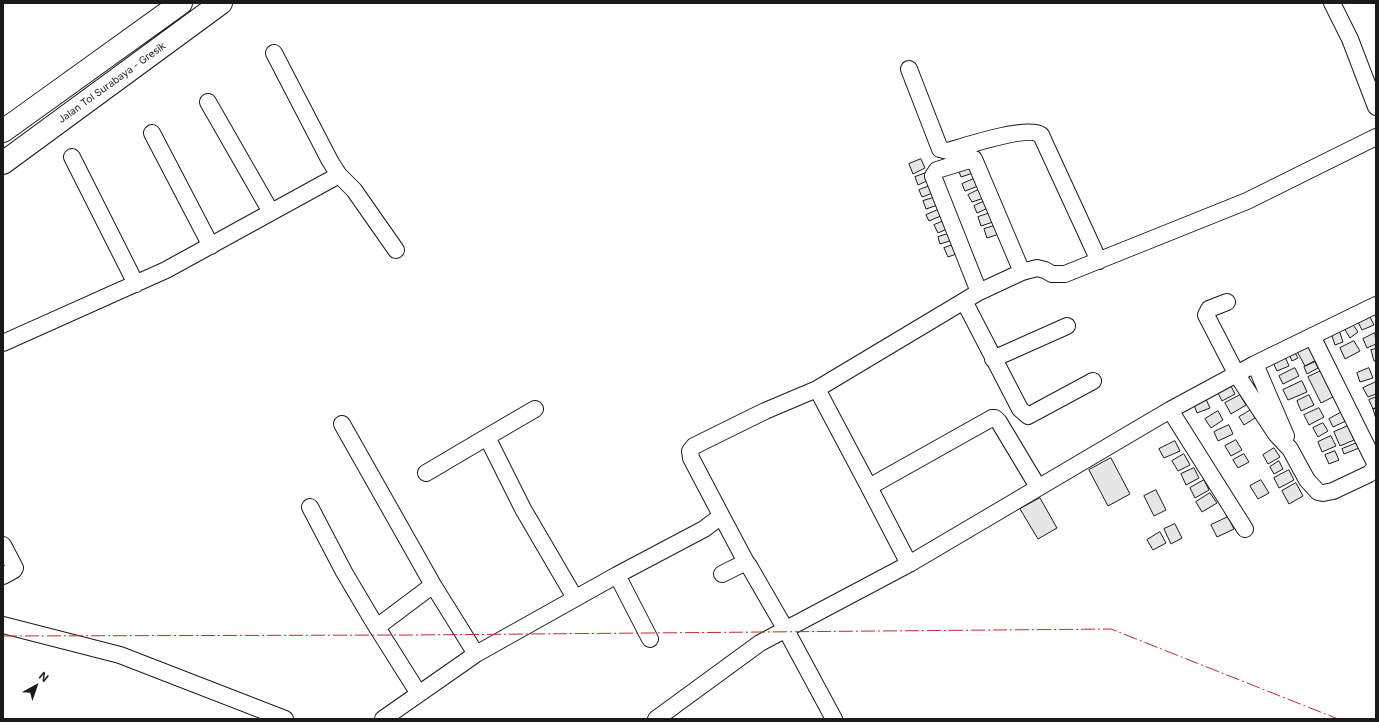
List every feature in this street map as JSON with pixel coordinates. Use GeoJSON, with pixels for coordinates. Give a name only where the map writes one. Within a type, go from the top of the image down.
{"type":"FeatureCollection","features":[{"type":"Feature","properties":{"kind":"highway"},"geometry":{"type":"LineString","coordinates":[[3,131],[181,3]]}},
{"type":"Feature","properties":{"kind":"highway","name":"Jalan Tol Surabaya - Gresik"},"geometry":{"type":"LineString","coordinates":[[3,163],[221,3]]}},
{"type":"Feature","properties":{"kind":"street"},"geometry":{"type":"LineString","coordinates":[[1332,3],[1350,39],[1376,107]]}},
{"type":"Feature","properties":{"kind":"street"},"geometry":{"type":"LineString","coordinates":[[274,53],[330,161],[339,175],[354,190],[396,250]]}},
{"type":"Feature","properties":{"kind":"street"},"geometry":{"type":"LineString","coordinates":[[909,69],[940,149],[948,151],[1001,136],[1035,132],[1041,135],[1099,261]]}},
{"type":"Feature","properties":{"kind":"street"},"geometry":{"type":"LineString","coordinates":[[208,102],[271,212]]}},
{"type":"Feature","properties":{"kind":"street"},"geometry":{"type":"LineString","coordinates":[[152,132],[211,246]]}},
{"type":"Feature","properties":{"kind":"street"},"geometry":{"type":"LineString","coordinates":[[834,719],[786,630],[746,562],[691,458],[690,451],[694,446],[765,411],[817,389],[979,292],[1022,272],[1037,268],[1052,274],[1065,274],[1247,201],[1376,137]]}},
{"type":"Feature","properties":{"kind":"street"},"geometry":{"type":"LineString","coordinates":[[72,157],[136,284]]}},
{"type":"Feature","properties":{"kind":"street"},"geometry":{"type":"LineString","coordinates":[[979,292],[933,176],[937,170],[972,158],[974,159],[1022,272]]}},
{"type":"Feature","properties":{"kind":"street"},"geometry":{"type":"LineString","coordinates":[[3,343],[166,270],[339,175]]}},
{"type":"Feature","properties":{"kind":"street"},"geometry":{"type":"LineString","coordinates":[[964,301],[1020,409],[1028,416],[1093,381]]}},
{"type":"Feature","properties":{"kind":"street"},"geometry":{"type":"LineString","coordinates":[[1227,302],[1209,309],[1206,315],[1236,375],[1276,434],[1290,449]]}},
{"type":"Feature","properties":{"kind":"street"},"geometry":{"type":"LineString","coordinates":[[656,719],[753,648],[909,564],[1170,410],[1255,364],[1312,336],[1375,309]]}},
{"type":"Feature","properties":{"kind":"street"},"geometry":{"type":"LineString","coordinates":[[993,358],[1067,326]]}},
{"type":"Feature","properties":{"kind":"street"},"geometry":{"type":"LineString","coordinates":[[1255,364],[1284,431],[1290,449],[1307,480],[1318,492],[1323,493],[1333,491],[1369,474],[1376,467],[1374,461],[1312,336]]}},
{"type":"Feature","properties":{"kind":"street"},"geometry":{"type":"LineString","coordinates":[[817,389],[909,564]]}},
{"type":"Feature","properties":{"kind":"street"},"geometry":{"type":"LineString","coordinates":[[426,473],[535,409]]}},
{"type":"Feature","properties":{"kind":"street"},"geometry":{"type":"LineString","coordinates":[[1170,410],[1245,529]]}},
{"type":"Feature","properties":{"kind":"street"},"geometry":{"type":"LineString","coordinates":[[869,487],[992,418],[995,418],[999,422],[1038,487]]}},
{"type":"Feature","properties":{"kind":"street"},"geometry":{"type":"LineString","coordinates":[[342,424],[433,585],[476,654]]}},
{"type":"Feature","properties":{"kind":"street"},"geometry":{"type":"LineString","coordinates":[[487,437],[523,509],[575,598]]}},
{"type":"Feature","properties":{"kind":"street"},"geometry":{"type":"LineString","coordinates":[[310,508],[344,572],[419,694]]}},
{"type":"Feature","properties":{"kind":"street"},"geometry":{"type":"LineString","coordinates":[[383,719],[476,654],[575,598],[704,529],[722,517]]}},
{"type":"Feature","properties":{"kind":"street"},"geometry":{"type":"LineString","coordinates":[[3,545],[15,568],[3,576]]}},
{"type":"Feature","properties":{"kind":"street"},"geometry":{"type":"LineString","coordinates":[[722,574],[746,562]]}},
{"type":"Feature","properties":{"kind":"street"},"geometry":{"type":"LineString","coordinates":[[617,575],[650,639]]}},
{"type":"Feature","properties":{"kind":"street"},"geometry":{"type":"LineString","coordinates":[[377,626],[433,585]]}},
{"type":"Feature","properties":{"kind":"street"},"geometry":{"type":"LineString","coordinates":[[3,625],[120,655],[285,719]]}},
{"type":"Feature","properties":{"kind":"building"},"geometry":{"type":"Polygon","coordinates":[[[921,159],[925,168],[913,174],[909,164],[921,159]]]}},
{"type":"Feature","properties":{"kind":"building"},"geometry":{"type":"Polygon","coordinates":[[[970,165],[973,173],[961,177],[958,169],[970,165]]]}},
{"type":"Feature","properties":{"kind":"building"},"geometry":{"type":"Polygon","coordinates":[[[926,173],[929,180],[918,185],[915,177],[926,173]]]}},
{"type":"Feature","properties":{"kind":"building"},"geometry":{"type":"Polygon","coordinates":[[[978,177],[981,185],[965,191],[962,184],[978,177]]]}},
{"type":"Feature","properties":{"kind":"building"},"geometry":{"type":"Polygon","coordinates":[[[930,186],[933,193],[922,197],[919,190],[930,186]]]}},
{"type":"Feature","properties":{"kind":"building"},"geometry":{"type":"Polygon","coordinates":[[[980,189],[984,198],[972,202],[968,195],[980,189]]]}},
{"type":"Feature","properties":{"kind":"building"},"geometry":{"type":"Polygon","coordinates":[[[936,197],[938,205],[926,209],[923,201],[936,197]]]}},
{"type":"Feature","properties":{"kind":"building"},"geometry":{"type":"Polygon","coordinates":[[[985,201],[988,208],[977,213],[974,206],[985,201]]]}},
{"type":"Feature","properties":{"kind":"building"},"geometry":{"type":"Polygon","coordinates":[[[940,209],[943,215],[929,221],[926,215],[940,209]]]}},
{"type":"Feature","properties":{"kind":"building"},"geometry":{"type":"Polygon","coordinates":[[[993,212],[996,221],[981,226],[978,217],[993,212]]]}},
{"type":"Feature","properties":{"kind":"building"},"geometry":{"type":"Polygon","coordinates":[[[946,220],[949,228],[938,233],[934,225],[946,220]]]}},
{"type":"Feature","properties":{"kind":"building"},"geometry":{"type":"Polygon","coordinates":[[[997,225],[999,234],[987,238],[984,229],[997,225]]]}},
{"type":"Feature","properties":{"kind":"building"},"geometry":{"type":"Polygon","coordinates":[[[951,233],[953,240],[940,244],[938,237],[951,233]]]}},
{"type":"Feature","properties":{"kind":"building"},"geometry":{"type":"Polygon","coordinates":[[[956,244],[959,253],[948,257],[944,248],[956,244]]]}},
{"type":"Feature","properties":{"kind":"building"},"geometry":{"type":"Polygon","coordinates":[[[1369,315],[1374,325],[1362,330],[1357,320],[1369,315]]]}},
{"type":"Feature","properties":{"kind":"building"},"geometry":{"type":"Polygon","coordinates":[[[1350,320],[1358,332],[1350,338],[1342,325],[1350,320]]]}},
{"type":"Feature","properties":{"kind":"building"},"geometry":{"type":"Polygon","coordinates":[[[1339,330],[1343,342],[1335,345],[1331,333],[1339,330]]]}},
{"type":"Feature","properties":{"kind":"building"},"geometry":{"type":"Polygon","coordinates":[[[1375,333],[1376,344],[1367,348],[1363,339],[1375,333]]]}},
{"type":"Feature","properties":{"kind":"building"},"geometry":{"type":"Polygon","coordinates":[[[1309,338],[1320,358],[1305,366],[1294,346],[1309,338]]]}},
{"type":"Feature","properties":{"kind":"building"},"geometry":{"type":"Polygon","coordinates":[[[1354,341],[1360,351],[1345,359],[1340,348],[1354,341]]]}},
{"type":"Feature","properties":{"kind":"building"},"geometry":{"type":"Polygon","coordinates":[[[1376,349],[1376,361],[1374,361],[1371,350],[1376,349]]]}},
{"type":"Feature","properties":{"kind":"building"},"geometry":{"type":"Polygon","coordinates":[[[1294,351],[1298,358],[1292,361],[1289,354],[1294,351]]]}},
{"type":"Feature","properties":{"kind":"building"},"geometry":{"type":"Polygon","coordinates":[[[1283,352],[1289,366],[1277,371],[1271,358],[1283,352]]]}},
{"type":"Feature","properties":{"kind":"building"},"geometry":{"type":"Polygon","coordinates":[[[1315,362],[1318,368],[1307,374],[1304,367],[1315,362]]]}},
{"type":"Feature","properties":{"kind":"building"},"geometry":{"type":"Polygon","coordinates":[[[1295,368],[1299,376],[1283,384],[1279,376],[1295,368]]]}},
{"type":"Feature","properties":{"kind":"building"},"geometry":{"type":"Polygon","coordinates":[[[1369,368],[1373,378],[1360,382],[1357,373],[1369,368]]]}},
{"type":"Feature","properties":{"kind":"building"},"geometry":{"type":"Polygon","coordinates":[[[1321,371],[1333,397],[1321,403],[1308,377],[1321,371]]]}},
{"type":"Feature","properties":{"kind":"building"},"geometry":{"type":"Polygon","coordinates":[[[1302,381],[1307,392],[1288,400],[1283,390],[1302,381]]]}},
{"type":"Feature","properties":{"kind":"building"},"geometry":{"type":"Polygon","coordinates":[[[1229,382],[1235,394],[1222,401],[1216,389],[1229,382]]]}},
{"type":"Feature","properties":{"kind":"building"},"geometry":{"type":"Polygon","coordinates":[[[1376,382],[1376,394],[1368,397],[1363,388],[1376,382]]]}},
{"type":"Feature","properties":{"kind":"building"},"geometry":{"type":"Polygon","coordinates":[[[1240,395],[1246,405],[1231,414],[1225,403],[1240,395]]]}},
{"type":"Feature","properties":{"kind":"building"},"geometry":{"type":"Polygon","coordinates":[[[1309,395],[1314,405],[1301,411],[1297,401],[1309,395]]]}},
{"type":"Feature","properties":{"kind":"building"},"geometry":{"type":"Polygon","coordinates":[[[1376,397],[1376,408],[1373,409],[1369,400],[1376,397]]]}},
{"type":"Feature","properties":{"kind":"building"},"geometry":{"type":"Polygon","coordinates":[[[1206,399],[1210,408],[1197,413],[1194,405],[1206,399]]]}},
{"type":"Feature","properties":{"kind":"building"},"geometry":{"type":"Polygon","coordinates":[[[1319,408],[1324,417],[1309,425],[1304,415],[1319,408]]]}},
{"type":"Feature","properties":{"kind":"building"},"geometry":{"type":"Polygon","coordinates":[[[1376,408],[1376,419],[1373,409],[1376,408]]]}},
{"type":"Feature","properties":{"kind":"building"},"geometry":{"type":"Polygon","coordinates":[[[1251,410],[1255,418],[1244,425],[1239,417],[1251,410]]]}},
{"type":"Feature","properties":{"kind":"building"},"geometry":{"type":"Polygon","coordinates":[[[1218,411],[1223,420],[1211,428],[1205,419],[1218,411]]]}},
{"type":"Feature","properties":{"kind":"building"},"geometry":{"type":"Polygon","coordinates":[[[1342,412],[1346,421],[1333,427],[1329,419],[1342,412]]]}},
{"type":"Feature","properties":{"kind":"building"},"geometry":{"type":"Polygon","coordinates":[[[1323,423],[1328,431],[1318,437],[1313,428],[1323,423]]]}},
{"type":"Feature","properties":{"kind":"building"},"geometry":{"type":"Polygon","coordinates":[[[1229,425],[1233,434],[1218,441],[1214,432],[1229,425]]]}},
{"type":"Feature","properties":{"kind":"building"},"geometry":{"type":"Polygon","coordinates":[[[1348,426],[1354,440],[1340,446],[1334,432],[1348,426]]]}},
{"type":"Feature","properties":{"kind":"building"},"geometry":{"type":"Polygon","coordinates":[[[1331,436],[1336,446],[1322,452],[1318,442],[1331,436]]]}},
{"type":"Feature","properties":{"kind":"building"},"geometry":{"type":"Polygon","coordinates":[[[1236,440],[1242,450],[1231,456],[1225,446],[1236,440]]]}},
{"type":"Feature","properties":{"kind":"building"},"geometry":{"type":"Polygon","coordinates":[[[1175,441],[1180,451],[1164,458],[1159,449],[1175,441]]]}},
{"type":"Feature","properties":{"kind":"building"},"geometry":{"type":"Polygon","coordinates":[[[1357,443],[1359,448],[1344,454],[1342,449],[1357,443]]]}},
{"type":"Feature","properties":{"kind":"building"},"geometry":{"type":"Polygon","coordinates":[[[1274,448],[1280,457],[1268,464],[1263,455],[1274,448]]]}},
{"type":"Feature","properties":{"kind":"building"},"geometry":{"type":"Polygon","coordinates":[[[1335,451],[1339,460],[1329,464],[1325,455],[1335,451]]]}},
{"type":"Feature","properties":{"kind":"building"},"geometry":{"type":"Polygon","coordinates":[[[1184,454],[1190,465],[1178,471],[1172,461],[1184,454]]]}},
{"type":"Feature","properties":{"kind":"building"},"geometry":{"type":"Polygon","coordinates":[[[1244,454],[1249,462],[1238,468],[1233,460],[1244,454]]]}},
{"type":"Feature","properties":{"kind":"building"},"geometry":{"type":"Polygon","coordinates":[[[1111,458],[1130,494],[1108,506],[1089,470],[1111,458]]]}},
{"type":"Feature","properties":{"kind":"building"},"geometry":{"type":"Polygon","coordinates":[[[1279,461],[1283,469],[1274,474],[1270,467],[1279,461]]]}},
{"type":"Feature","properties":{"kind":"building"},"geometry":{"type":"Polygon","coordinates":[[[1194,468],[1199,478],[1186,485],[1181,474],[1194,468]]]}},
{"type":"Feature","properties":{"kind":"building"},"geometry":{"type":"Polygon","coordinates":[[[1289,470],[1294,480],[1279,488],[1274,478],[1289,470]]]}},
{"type":"Feature","properties":{"kind":"building"},"geometry":{"type":"Polygon","coordinates":[[[1204,480],[1209,490],[1195,498],[1190,488],[1204,480]]]}},
{"type":"Feature","properties":{"kind":"building"},"geometry":{"type":"Polygon","coordinates":[[[1261,480],[1269,493],[1258,499],[1250,486],[1261,480]]]}},
{"type":"Feature","properties":{"kind":"building"},"geometry":{"type":"Polygon","coordinates":[[[1296,483],[1303,496],[1289,504],[1282,491],[1296,483]]]}},
{"type":"Feature","properties":{"kind":"building"},"geometry":{"type":"Polygon","coordinates":[[[1156,490],[1166,510],[1154,516],[1144,496],[1156,490]]]}},
{"type":"Feature","properties":{"kind":"building"},"geometry":{"type":"Polygon","coordinates":[[[1210,493],[1217,503],[1202,512],[1196,502],[1210,493]]]}},
{"type":"Feature","properties":{"kind":"building"},"geometry":{"type":"Polygon","coordinates":[[[1040,498],[1057,528],[1038,539],[1020,509],[1040,498]]]}},
{"type":"Feature","properties":{"kind":"building"},"geometry":{"type":"Polygon","coordinates":[[[1228,517],[1234,529],[1217,537],[1211,525],[1228,517]]]}},
{"type":"Feature","properties":{"kind":"building"},"geometry":{"type":"Polygon","coordinates":[[[1175,524],[1182,538],[1171,544],[1164,529],[1175,524]]]}},
{"type":"Feature","properties":{"kind":"building"},"geometry":{"type":"Polygon","coordinates":[[[1160,532],[1166,543],[1153,550],[1147,540],[1160,532]]]}},
{"type":"Feature","properties":{"kind":"power"},"geometry":{"type":"LineString","coordinates":[[3,636],[415,635],[1111,629],[1338,719]]}}]}
